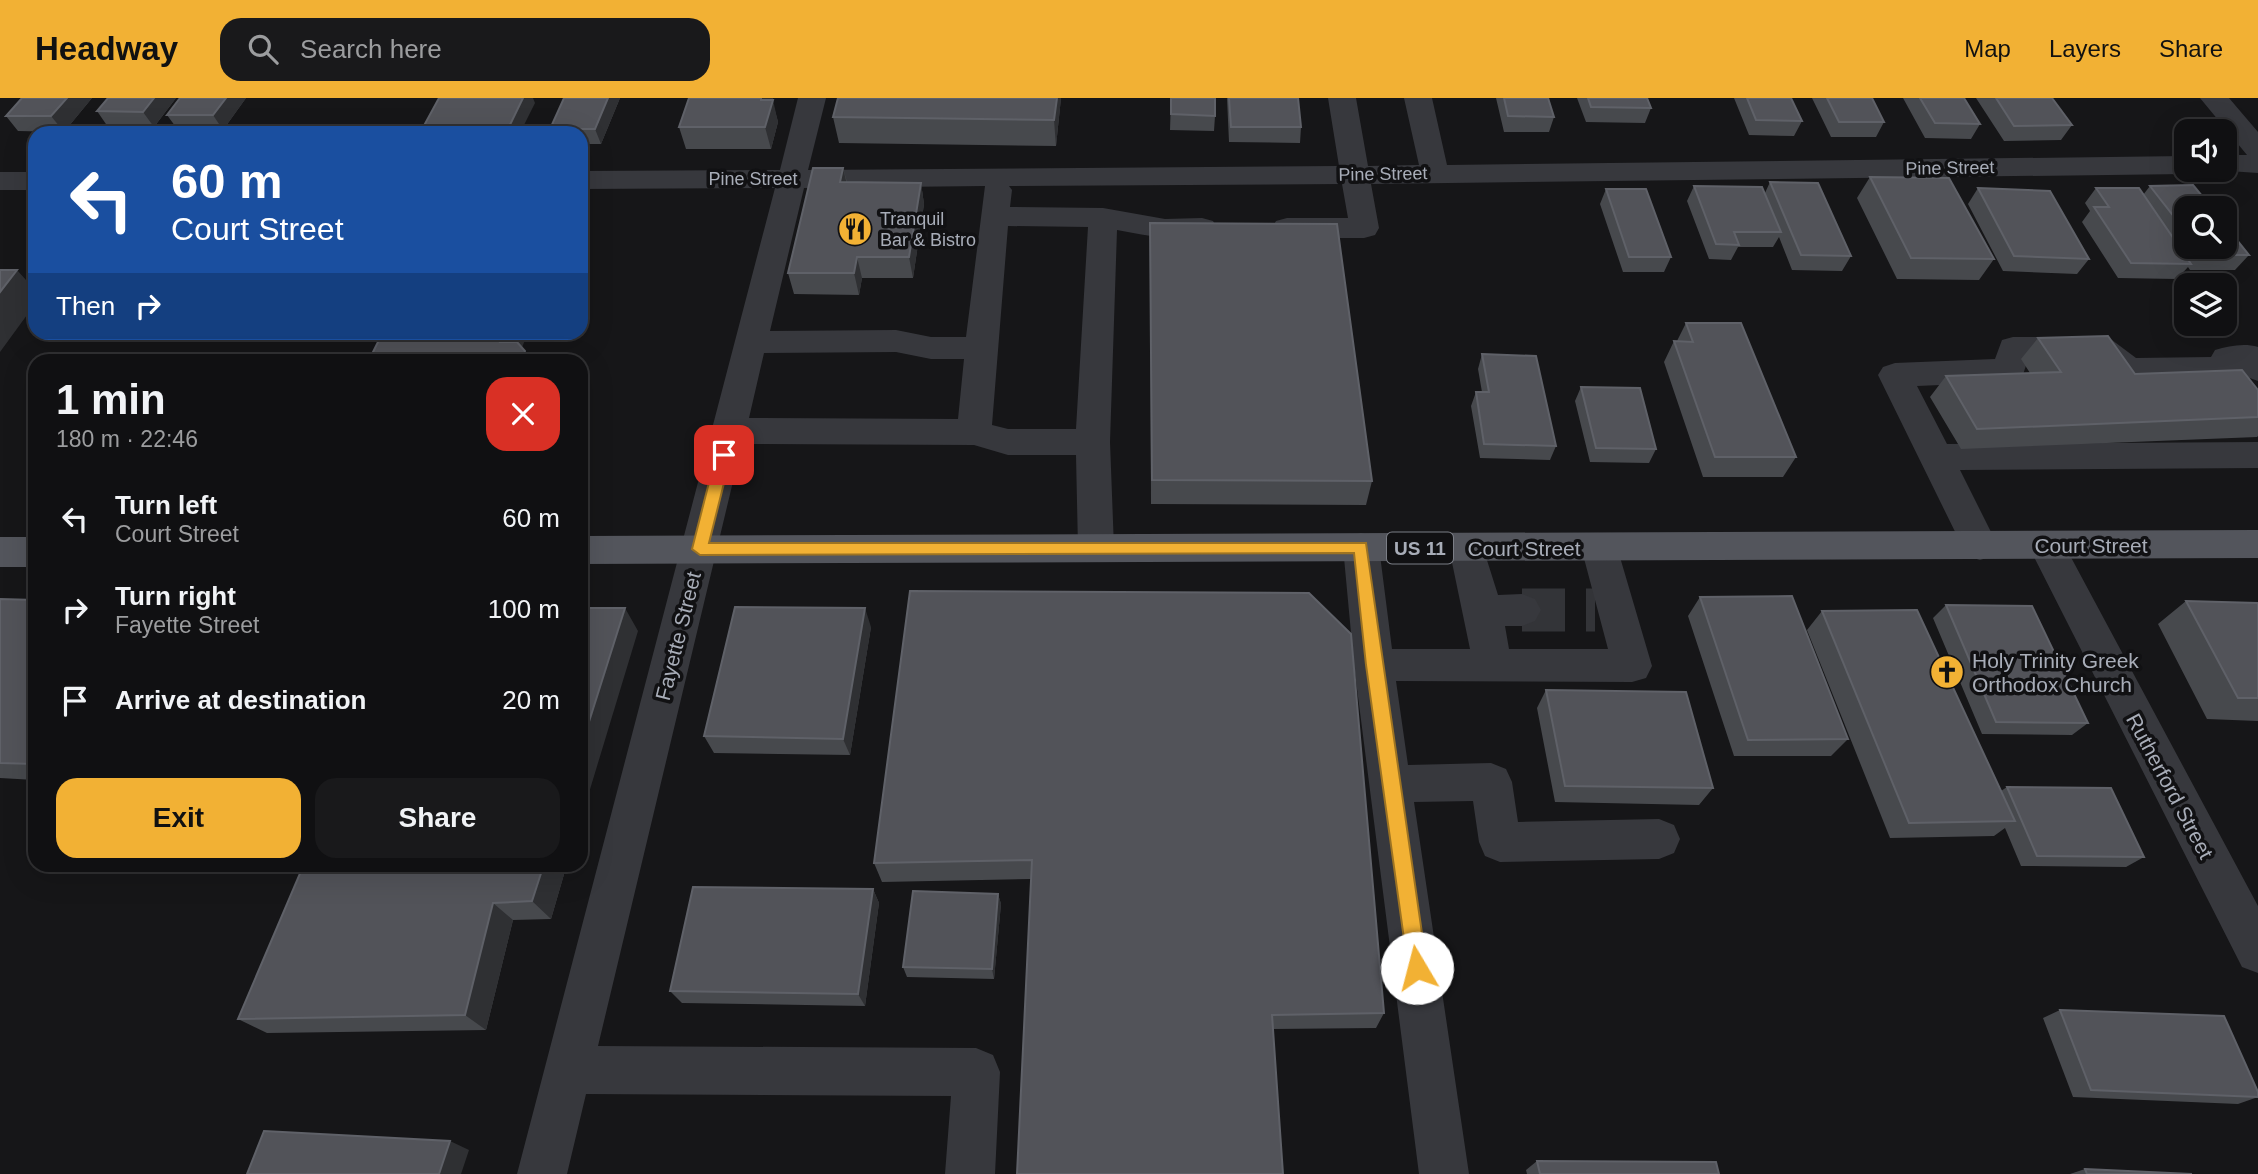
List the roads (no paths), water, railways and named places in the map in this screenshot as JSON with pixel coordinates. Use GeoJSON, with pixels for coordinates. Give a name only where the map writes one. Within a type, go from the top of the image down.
{"type":"FeatureCollection","features":[{"type":"Feature","properties":{"kind":"main road","name":"Court Street"},"geometry":{"type":"LineString","coordinates":[[588,550],[2258,544]]}},
{"type":"Feature","properties":{"kind":"main road"},"geometry":{"type":"LineString","coordinates":[[0,552],[28,552]]}},
{"type":"Feature","properties":{"kind":"street","name":"Fayette Street"},"geometry":{"type":"LineString","coordinates":[[542,1174],[812,98]]}},
{"type":"Feature","properties":{"kind":"street"},"geometry":{"type":"LineString","coordinates":[[995,216],[1116,220],[1166,229],[1364,228],[1342,98]]}},
{"type":"Feature","properties":{"kind":"street"},"geometry":{"type":"LineString","coordinates":[[1418,98],[1435,174]]}},
{"type":"Feature","properties":{"kind":"street"},"geometry":{"type":"LineString","coordinates":[[2214,98],[2258,150]]}},
{"type":"Feature","properties":{"kind":"street"},"geometry":{"type":"LineString","coordinates":[[2237,164],[2258,164]]}},
{"type":"Feature","properties":{"kind":"street","name":"Pine Street"},"geometry":{"type":"LineString","coordinates":[[588,180],[1355,175],[2174,165]]}},
{"type":"Feature","properties":{"kind":"street"},"geometry":{"type":"LineString","coordinates":[[1096,548],[1093,442],[1116,220],[1129,177]]}},
{"type":"Feature","properties":{"kind":"street"},"geometry":{"type":"LineString","coordinates":[[974,432],[999,178]]}},
{"type":"Feature","properties":{"kind":"street"},"geometry":{"type":"LineString","coordinates":[[0,181],[28,181]]}},
{"type":"Feature","properties":{"kind":"street"},"geometry":{"type":"LineString","coordinates":[[752,342],[896,341],[931,348],[981,348]]}},
{"type":"Feature","properties":{"kind":"street"},"geometry":{"type":"LineString","coordinates":[[1980,545],[1895,375],[1972,384],[2016,382],[2013,348],[2101,348],[2137,382],[2176,381],[2222,369]]}},
{"type":"Feature","properties":{"kind":"street"},"geometry":{"type":"LineString","coordinates":[[2222,369],[2227,358],[2249,356],[2258,369]]}},
{"type":"Feature","properties":{"kind":"street"},"geometry":{"type":"LineString","coordinates":[[2222,369],[2258,416]]}},
{"type":"Feature","properties":{"kind":"street"},"geometry":{"type":"LineString","coordinates":[[730,431],[974,432],[1008,442],[1093,442]]}},
{"type":"Feature","properties":{"kind":"street"},"geometry":{"type":"LineString","coordinates":[[1936,457],[2008,452],[2237,449]]}},
{"type":"Feature","properties":{"kind":"street","name":"Rutherford Street"},"geometry":{"type":"LineString","coordinates":[[2046,545],[2258,950]]}},
{"type":"Feature","properties":{"kind":"street"},"geometry":{"type":"LineString","coordinates":[[1361,547],[1374,665],[1444,1174]]}},
{"type":"Feature","properties":{"kind":"street"},"geometry":{"type":"LineString","coordinates":[[1374,665],[1632,666],[1606,610],[1599,547]]}},
{"type":"Feature","properties":{"kind":"street"},"geometry":{"type":"LineString","coordinates":[[1467,548],[1483,611],[1492,665]]}},
{"type":"Feature","properties":{"kind":"street"},"geometry":{"type":"LineString","coordinates":[[1483,611],[1522,610]]}},
{"type":"Feature","properties":{"kind":"street"},"geometry":{"type":"LineString","coordinates":[[1391,784],[1492,782],[1500,842],[1659,839]]}},
{"type":"Feature","properties":{"kind":"street"},"geometry":{"type":"LineString","coordinates":[[567,1070],[976,1072],[970,1174]]}},
{"type":"Feature","properties":{"kind":"tunnel"},"geometry":{"type":"LineString","coordinates":[[1522,610],[1595,610]]}},
{"type":"Feature","properties":{"kind":"place","name":"Tranquil Bar & Bistro"},"geometry":{"type":"Point","coordinates":[855,229]}},
{"type":"Feature","properties":{"kind":"place","name":"Holy Trinity Greek Orthodox Church"},"geometry":{"type":"Point","coordinates":[1947,672]}}]}
